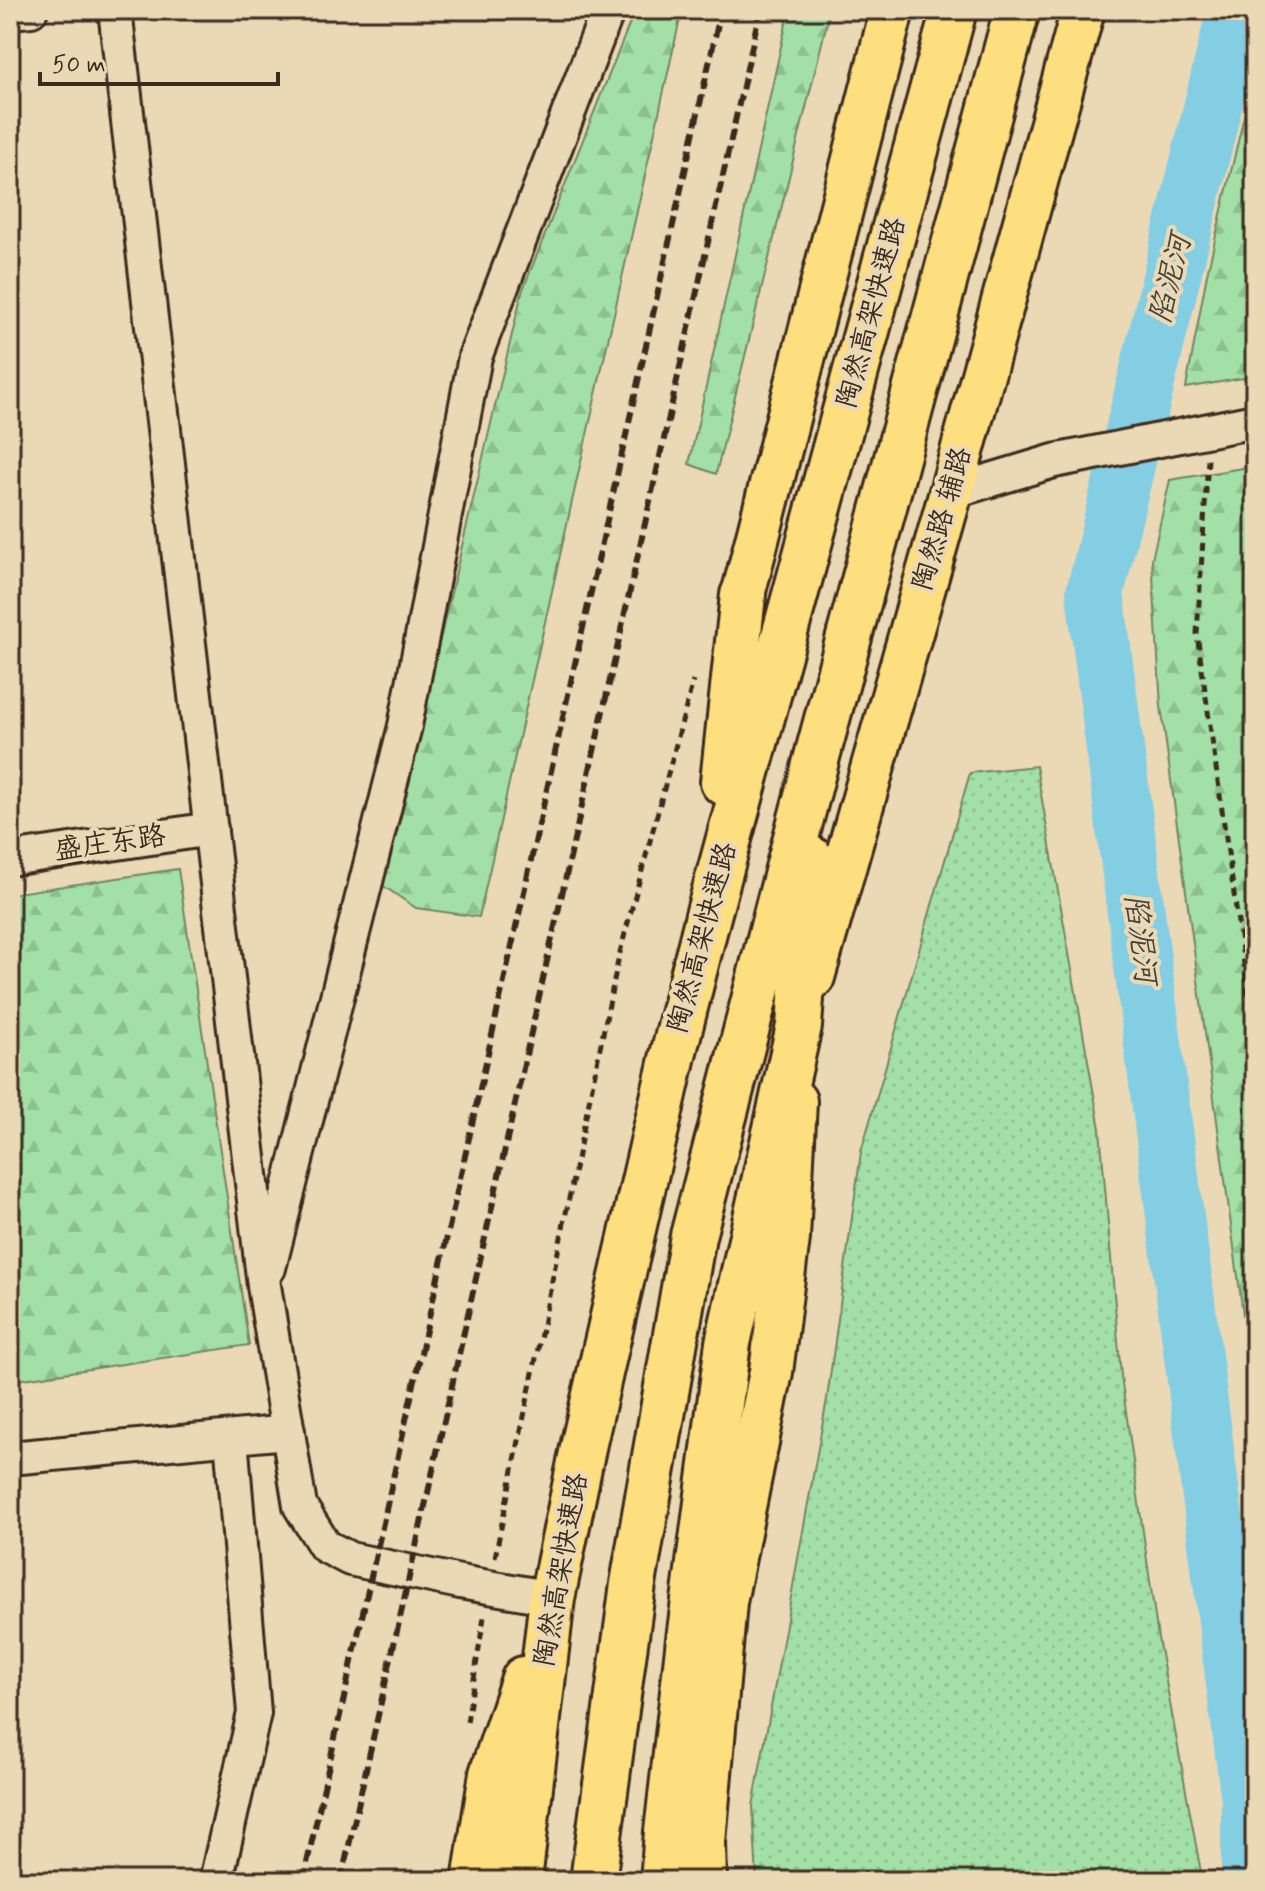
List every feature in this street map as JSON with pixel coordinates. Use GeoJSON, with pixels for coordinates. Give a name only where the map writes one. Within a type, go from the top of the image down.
{"type":"FeatureCollection","features":[{"type":"Feature","properties":{"kind":"highway"},"geometry":{"type":"LineString","coordinates":[[593,1881],[633,1584],[693,1236],[818,753],[1017,10]]}},
{"type":"Feature","properties":{"kind":"highway","name":"陶然高架快速路"},"geometry":{"type":"LineString","coordinates":[[519,1881],[552,1598],[584,1443],[673,1055],[949,27]]}},
{"type":"Feature","properties":{"kind":"highway"},"geometry":{"type":"LineString","coordinates":[[708,916],[743,595]]}},
{"type":"Feature","properties":{"kind":"highway"},"geometry":{"type":"LineString","coordinates":[[663,1881],[689,1639],[728,1343],[799,1026],[818,753]]}},
{"type":"Feature","properties":{"kind":"highway"},"geometry":{"type":"LineString","coordinates":[[693,1236],[799,1026]]}},
{"type":"Feature","properties":{"kind":"highway"},"geometry":{"type":"LineString","coordinates":[[475,1881],[492,1774],[552,1598]]}},
{"type":"Feature","properties":{"kind":"main road"},"geometry":{"type":"LineString","coordinates":[[743,595],[892,10]]}},
{"type":"Feature","properties":{"kind":"main road","name":"陶然路 辅路"},"geometry":{"type":"LineString","coordinates":[[705,1881],[704,1842],[725,1602],[771,1372],[788,1238],[799,1026],[951,492],[1083,10]]}},
{"type":"Feature","properties":{"kind":"street"},"geometry":{"type":"LineString","coordinates":[[10,12],[31,10]]}},
{"type":"Feature","properties":{"kind":"street"},"geometry":{"type":"LineString","coordinates":[[115,10],[264,1286],[300,1506],[325,1546],[350,1559],[552,1598]]}},
{"type":"Feature","properties":{"kind":"street"},"geometry":{"type":"LineString","coordinates":[[264,1286],[405,726],[475,357],[608,10]]}},
{"type":"Feature","properties":{"kind":"street"},"geometry":{"type":"LineString","coordinates":[[951,492],[1054,461],[1255,421]]}},
{"type":"Feature","properties":{"kind":"street","name":"盛庄东路"},"geometry":{"type":"LineString","coordinates":[[10,859],[211,829]]}},
{"type":"Feature","properties":{"kind":"street"},"geometry":{"type":"LineString","coordinates":[[10,1458],[288,1432]]}},
{"type":"Feature","properties":{"kind":"street"},"geometry":{"type":"LineString","coordinates":[[216,1881],[254,1713],[231,1438]]}},
{"type":"Feature","properties":{"kind":"path"},"geometry":{"type":"LineString","coordinates":[[1255,301],[1255,333]]}},
{"type":"Feature","properties":{"kind":"path"},"geometry":{"type":"LineString","coordinates":[[1209,431],[1197,634],[1255,1042]]}},
{"type":"Feature","properties":{"kind":"path"},"geometry":{"type":"LineString","coordinates":[[466,1726],[489,1587],[619,956],[695,673]]}},
{"type":"Feature","properties":{"kind":"green space"},"geometry":{"type":"Polygon","coordinates":[[[635,10],[682,10],[479,917],[416,908],[382,885],[522,292],[635,10]]]}},
{"type":"Feature","properties":{"kind":"green space"},"geometry":{"type":"Polygon","coordinates":[[[789,10],[830,10],[716,474],[689,464],[789,10]]]}},
{"type":"Feature","properties":{"kind":"green space"},"geometry":{"type":"Polygon","coordinates":[[[1255,69],[1255,376],[1186,388],[1207,274],[1255,69]]]}},
{"type":"Feature","properties":{"kind":"green space"},"geometry":{"type":"Polygon","coordinates":[[[1255,466],[1255,1403],[1161,706],[1152,559],[1170,480],[1255,466]]]}},
{"type":"Feature","properties":{"kind":"green space"},"geometry":{"type":"Polygon","coordinates":[[[1036,766],[1100,1129],[1121,1376],[1158,1638],[1202,1878],[1199,1881],[757,1881],[753,1806],[827,1399],[861,1152],[970,773],[1036,766]]]}},
{"type":"Feature","properties":{"kind":"green space"},"geometry":{"type":"Polygon","coordinates":[[[178,869],[249,1345],[10,1381],[10,894],[178,869]]]}},
{"type":"Feature","properties":{"kind":"waterway","name":"陷泥河"},"geometry":{"type":"LineString","coordinates":[[1236,10],[1095,593],[1250,1800],[1250,1881]]}},
{"type":"Feature","properties":{"kind":"railway"},"geometry":{"type":"LineString","coordinates":[[303,1881],[721,10]]}},
{"type":"Feature","properties":{"kind":"railway"},"geometry":{"type":"LineString","coordinates":[[341,1881],[760,10]]}}]}
